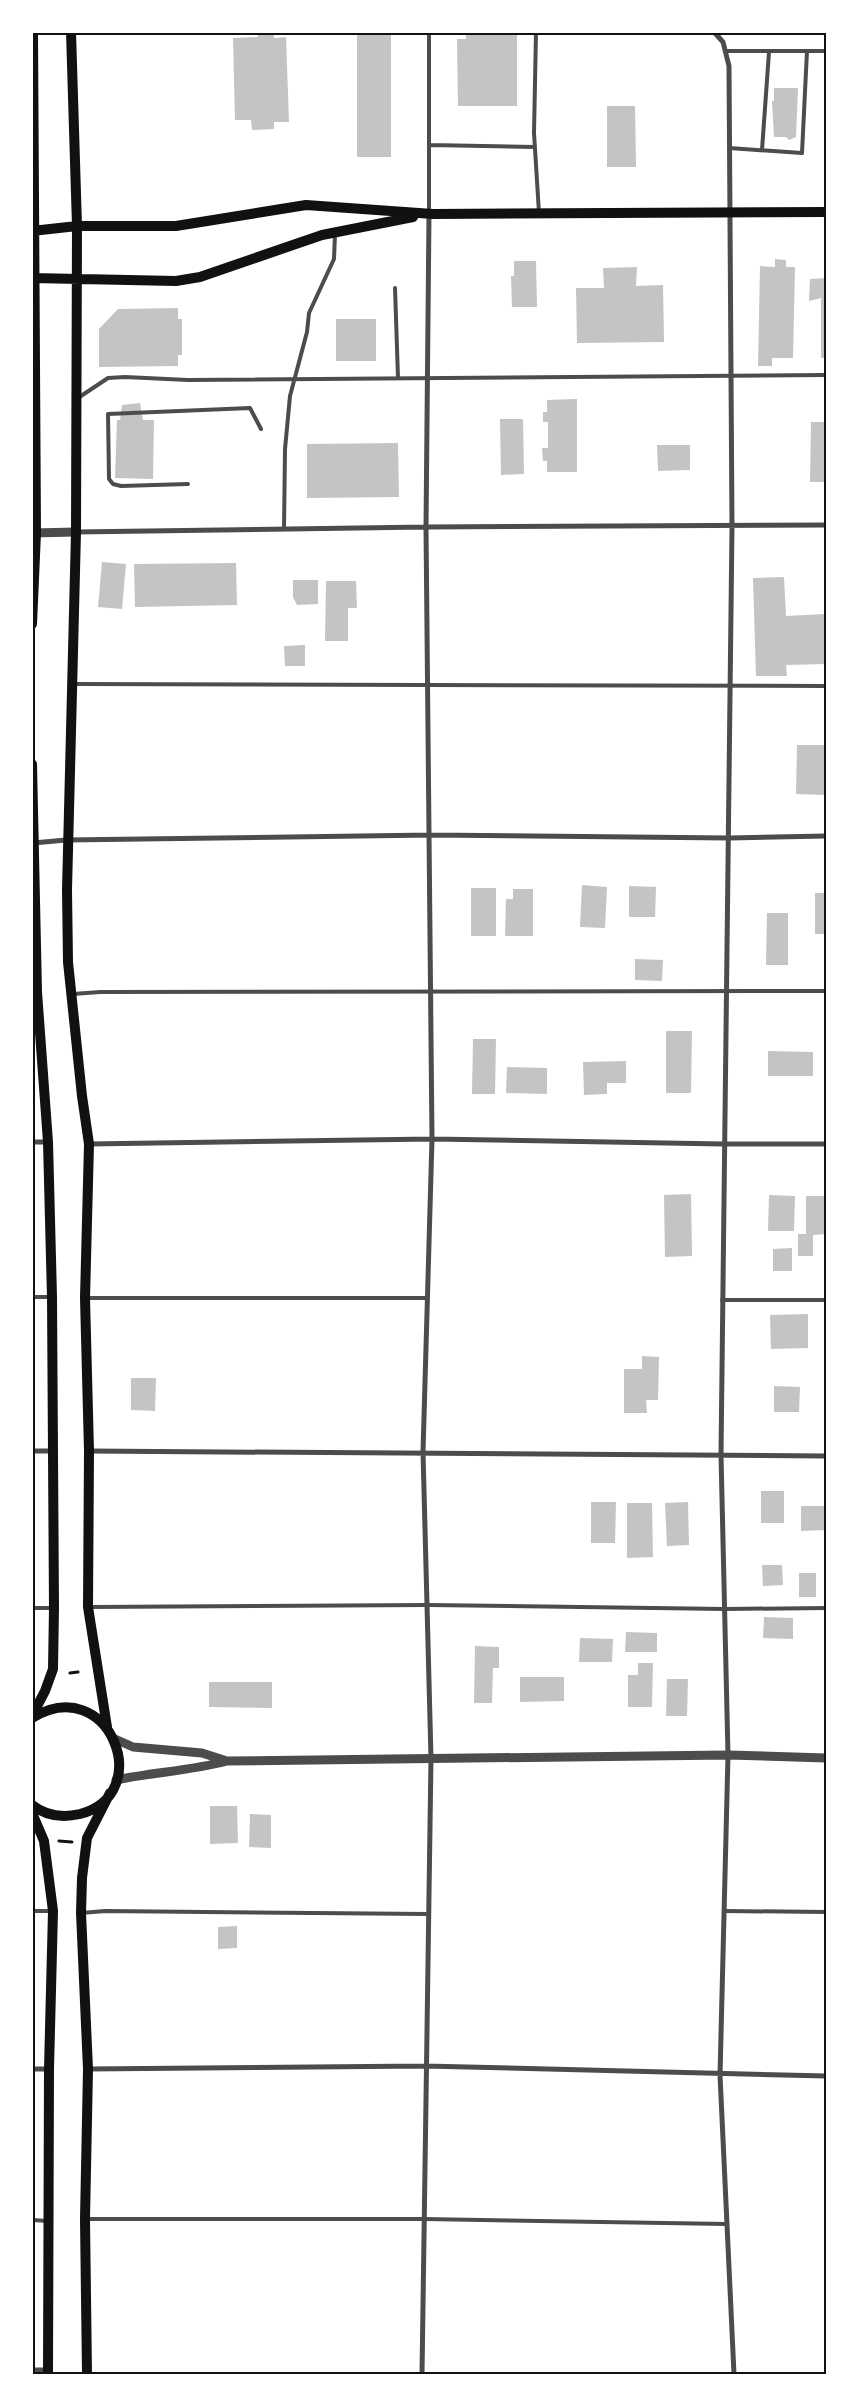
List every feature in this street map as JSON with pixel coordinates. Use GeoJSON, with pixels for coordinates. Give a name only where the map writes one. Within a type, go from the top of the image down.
{"type":"FeatureCollection","features":[{"type":"Feature","properties":{"kind":"main road"},"geometry":{"type":"LineString","coordinates":[[32,624],[34,533],[33,32]]}},
{"type":"Feature","properties":{"kind":"main road"},"geometry":{"type":"LineString","coordinates":[[71,32],[76,226],[76,532],[66,840],[68,962],[73,994],[82,1096],[90,1144],[84,1298],[89,1451],[88,1607],[107,1727]]}},
{"type":"Feature","properties":{"kind":"main road"},"geometry":{"type":"LineString","coordinates":[[33,231],[76,226],[176,226],[306,205],[428,214],[826,212]]}},
{"type":"Feature","properties":{"kind":"main road"},"geometry":{"type":"LineString","coordinates":[[33,278],[176,281],[200,277],[335,232],[428,214]]}},
{"type":"Feature","properties":{"kind":"main road"},"geometry":{"type":"LineString","coordinates":[[32,764],[35,992],[48,1142],[52,1297],[54,1608],[53,1669],[46,1691],[32,1717]]}},
{"type":"Feature","properties":{"kind":"main road"},"geometry":{"type":"LineString","coordinates":[[32,1717],[56,1708],[84,1711],[96,1717],[107,1727],[115,1739],[119,1764],[116,1780],[87,1838],[83,1856],[81,1913],[88,2069],[85,2219],[87,2374]]}},
{"type":"Feature","properties":{"kind":"main road"},"geometry":{"type":"LineString","coordinates":[[32,1805],[48,1814],[71,1816],[93,1809],[110,1793]]}},
{"type":"Feature","properties":{"kind":"main road"},"geometry":{"type":"LineString","coordinates":[[32,1813],[44,1841],[53,1911],[49,2069],[48,2372]]}},
{"type":"Feature","properties":{"kind":"street"},"geometry":{"type":"LineString","coordinates":[[714,32],[723,42],[729,66],[732,527],[722,1300],[722,1455],[728,1755],[720,2075],[734,2374]]}},
{"type":"Feature","properties":{"kind":"street"},"geometry":{"type":"LineString","coordinates":[[422,2374],[431,1758],[423,1452],[432,1139],[431,835],[426,527],[428,214]]}},
{"type":"Feature","properties":{"kind":"street"},"geometry":{"type":"LineString","coordinates":[[34,533],[426,527],[732,527],[826,525]]}},
{"type":"Feature","properties":{"kind":"street"},"geometry":{"type":"LineString","coordinates":[[33,843],[66,840],[431,835],[729,838],[826,836]]}},
{"type":"Feature","properties":{"kind":"street"},"geometry":{"type":"LineString","coordinates":[[90,1144],[432,1139],[826,1144]]}},
{"type":"Feature","properties":{"kind":"street"},"geometry":{"type":"LineString","coordinates":[[32,1142],[48,1142]]}},
{"type":"Feature","properties":{"kind":"street"},"geometry":{"type":"LineString","coordinates":[[32,1451],[52,1450]]}},
{"type":"Feature","properties":{"kind":"street"},"geometry":{"type":"LineString","coordinates":[[89,1451],[826,1456]]}},
{"type":"Feature","properties":{"kind":"street"},"geometry":{"type":"LineString","coordinates":[[115,1739],[133,1747],[202,1753],[227,1761]]}},
{"type":"Feature","properties":{"kind":"street"},"geometry":{"type":"LineString","coordinates":[[116,1780],[173,1770],[200,1768],[227,1761],[728,1755],[826,1758]]}},
{"type":"Feature","properties":{"kind":"street"},"geometry":{"type":"LineString","coordinates":[[88,2069],[426,2066],[720,2075],[826,2076]]}},
{"type":"Feature","properties":{"kind":"street"},"geometry":{"type":"LineString","coordinates":[[32,2069],[49,2069]]}},
{"type":"Feature","properties":{"kind":"street"},"geometry":{"type":"LineString","coordinates":[[32,2370],[48,2372]]}},
{"type":"Feature","properties":{"kind":"lane"},"geometry":{"type":"LineString","coordinates":[[428,214],[430,145],[429,32]]}},
{"type":"Feature","properties":{"kind":"lane"},"geometry":{"type":"LineString","coordinates":[[536,32],[535,147],[539,213]]}},
{"type":"Feature","properties":{"kind":"lane"},"geometry":{"type":"LineString","coordinates":[[725,51],[826,51]]}},
{"type":"Feature","properties":{"kind":"lane"},"geometry":{"type":"LineString","coordinates":[[729,148],[802,153],[807,51]]}},
{"type":"Feature","properties":{"kind":"lane"},"geometry":{"type":"LineString","coordinates":[[762,150],[768,52]]}},
{"type":"Feature","properties":{"kind":"lane"},"geometry":{"type":"LineString","coordinates":[[430,145],[535,147]]}},
{"type":"Feature","properties":{"kind":"lane"},"geometry":{"type":"LineString","coordinates":[[284,529],[287,416],[310,313],[334,260],[335,232]]}},
{"type":"Feature","properties":{"kind":"lane"},"geometry":{"type":"LineString","coordinates":[[394,288],[398,378]]}},
{"type":"Feature","properties":{"kind":"lane"},"geometry":{"type":"LineString","coordinates":[[76,399],[108,378],[125,377],[188,380],[826,375]]}},
{"type":"Feature","properties":{"kind":"lane"},"geometry":{"type":"LineString","coordinates":[[188,484],[120,486],[113,484],[109,479],[108,414],[250,408],[261,429]]}},
{"type":"Feature","properties":{"kind":"lane"},"geometry":{"type":"LineString","coordinates":[[72,684],[730,684],[826,686]]}},
{"type":"Feature","properties":{"kind":"lane"},"geometry":{"type":"LineString","coordinates":[[73,994],[100,992],[826,990]]}},
{"type":"Feature","properties":{"kind":"lane"},"geometry":{"type":"LineString","coordinates":[[32,1297],[52,1297]]}},
{"type":"Feature","properties":{"kind":"lane"},"geometry":{"type":"LineString","coordinates":[[84,1298],[427,1298]]}},
{"type":"Feature","properties":{"kind":"lane"},"geometry":{"type":"LineString","coordinates":[[722,1300],[826,1300]]}},
{"type":"Feature","properties":{"kind":"lane"},"geometry":{"type":"LineString","coordinates":[[88,1607],[428,1605],[725,1609],[826,1608]]}},
{"type":"Feature","properties":{"kind":"lane"},"geometry":{"type":"LineString","coordinates":[[32,1608],[54,1608]]}},
{"type":"Feature","properties":{"kind":"lane"},"geometry":{"type":"LineString","coordinates":[[32,1911],[53,1911]]}},
{"type":"Feature","properties":{"kind":"lane"},"geometry":{"type":"LineString","coordinates":[[81,1913],[105,1911],[430,1914]]}},
{"type":"Feature","properties":{"kind":"lane"},"geometry":{"type":"LineString","coordinates":[[724,1911],[826,1912]]}},
{"type":"Feature","properties":{"kind":"lane"},"geometry":{"type":"LineString","coordinates":[[85,2219],[424,2219],[727,2224]]}},
{"type":"Feature","properties":{"kind":"lane"},"geometry":{"type":"LineString","coordinates":[[32,2220],[50,2220]]}},
{"type":"Feature","properties":{"kind":"path"},"geometry":{"type":"LineString","coordinates":[[70,1673],[78,1672]]}},
{"type":"Feature","properties":{"kind":"path"},"geometry":{"type":"LineString","coordinates":[[59,1841],[72,1842]]}},
{"type":"Feature","properties":{"kind":"building"},"geometry":{"type":"Polygon","coordinates":[[[257,32],[274,32],[274,38],[286,37],[289,122],[274,122],[274,129],[252,130],[251,120],[235,120],[233,38],[258,37],[257,32]]]}},
{"type":"Feature","properties":{"kind":"building"},"geometry":{"type":"Polygon","coordinates":[[[357,32],[391,32],[391,157],[357,157],[357,32]]]}},
{"type":"Feature","properties":{"kind":"building"},"geometry":{"type":"Polygon","coordinates":[[[466,32],[517,32],[517,106],[458,106],[457,39],[466,39],[466,32]]]}},
{"type":"Feature","properties":{"kind":"building"},"geometry":{"type":"Polygon","coordinates":[[[774,88],[798,88],[796,137],[789,140],[786,137],[774,137],[772,101],[774,101],[774,88]]]}},
{"type":"Feature","properties":{"kind":"building"},"geometry":{"type":"Polygon","coordinates":[[[607,106],[635,106],[636,167],[607,167],[607,106]]]}},
{"type":"Feature","properties":{"kind":"building"},"geometry":{"type":"Polygon","coordinates":[[[775,259],[786,260],[786,267],[795,267],[793,358],[772,358],[772,366],[758,366],[760,266],[775,267],[775,259]]]}},
{"type":"Feature","properties":{"kind":"building"},"geometry":{"type":"Polygon","coordinates":[[[514,261],[536,261],[537,307],[512,307],[511,276],[514,276],[514,261]]]}},
{"type":"Feature","properties":{"kind":"building"},"geometry":{"type":"Polygon","coordinates":[[[637,267],[636,286],[663,285],[664,342],[577,343],[576,288],[604,288],[603,268],[637,267]]]}},
{"type":"Feature","properties":{"kind":"building"},"geometry":{"type":"Polygon","coordinates":[[[826,278],[826,358],[821,358],[821,298],[809,301],[810,279],[826,278]]]}},
{"type":"Feature","properties":{"kind":"building"},"geometry":{"type":"Polygon","coordinates":[[[178,308],[178,319],[182,319],[182,355],[178,355],[178,366],[99,367],[99,329],[118,309],[178,308]]]}},
{"type":"Feature","properties":{"kind":"building"},"geometry":{"type":"Polygon","coordinates":[[[336,319],[376,319],[376,361],[336,361],[336,319]]]}},
{"type":"Feature","properties":{"kind":"building"},"geometry":{"type":"Polygon","coordinates":[[[577,399],[577,472],[547,472],[547,461],[543,461],[542,448],[548,448],[548,422],[543,422],[543,412],[547,412],[547,400],[577,399]]]}},
{"type":"Feature","properties":{"kind":"building"},"geometry":{"type":"Polygon","coordinates":[[[140,403],[143,420],[154,420],[153,479],[115,478],[117,420],[120,420],[122,405],[140,403]]]}},
{"type":"Feature","properties":{"kind":"building"},"geometry":{"type":"Polygon","coordinates":[[[500,419],[523,419],[524,474],[501,475],[500,419]]]}},
{"type":"Feature","properties":{"kind":"building"},"geometry":{"type":"Polygon","coordinates":[[[811,422],[826,422],[826,482],[810,482],[811,422]]]}},
{"type":"Feature","properties":{"kind":"building"},"geometry":{"type":"Polygon","coordinates":[[[398,443],[399,497],[307,498],[307,444],[398,443]]]}},
{"type":"Feature","properties":{"kind":"building"},"geometry":{"type":"Polygon","coordinates":[[[657,445],[690,445],[690,470],[658,471],[657,445]]]}},
{"type":"Feature","properties":{"kind":"building"},"geometry":{"type":"Polygon","coordinates":[[[102,562],[126,564],[122,609],[98,607],[102,562]]]}},
{"type":"Feature","properties":{"kind":"building"},"geometry":{"type":"Polygon","coordinates":[[[236,563],[237,605],[135,607],[134,564],[236,563]]]}},
{"type":"Feature","properties":{"kind":"building"},"geometry":{"type":"Polygon","coordinates":[[[784,577],[786,616],[825,614],[826,664],[786,665],[787,676],[756,676],[753,578],[784,577]]]}},
{"type":"Feature","properties":{"kind":"building"},"geometry":{"type":"Polygon","coordinates":[[[293,580],[318,580],[318,604],[297,605],[293,597],[293,580]]]}},
{"type":"Feature","properties":{"kind":"building"},"geometry":{"type":"Polygon","coordinates":[[[326,581],[356,581],[357,608],[348,608],[348,641],[325,641],[326,581]]]}},
{"type":"Feature","properties":{"kind":"building"},"geometry":{"type":"Polygon","coordinates":[[[305,645],[305,666],[285,666],[284,646],[305,645]]]}},
{"type":"Feature","properties":{"kind":"building"},"geometry":{"type":"Polygon","coordinates":[[[797,745],[826,745],[826,795],[796,794],[797,745]]]}},
{"type":"Feature","properties":{"kind":"building"},"geometry":{"type":"Polygon","coordinates":[[[582,885],[607,887],[605,928],[580,927],[582,885]]]}},
{"type":"Feature","properties":{"kind":"building"},"geometry":{"type":"Polygon","coordinates":[[[629,886],[656,887],[655,917],[629,917],[629,886]]]}},
{"type":"Feature","properties":{"kind":"building"},"geometry":{"type":"Polygon","coordinates":[[[471,888],[496,888],[496,936],[471,936],[471,888]]]}},
{"type":"Feature","properties":{"kind":"building"},"geometry":{"type":"Polygon","coordinates":[[[513,889],[533,889],[533,936],[505,936],[506,899],[513,899],[513,889]]]}},
{"type":"Feature","properties":{"kind":"building"},"geometry":{"type":"Polygon","coordinates":[[[815,893],[826,893],[826,934],[815,934],[815,893]]]}},
{"type":"Feature","properties":{"kind":"building"},"geometry":{"type":"Polygon","coordinates":[[[767,913],[788,913],[788,965],[766,965],[767,913]]]}},
{"type":"Feature","properties":{"kind":"building"},"geometry":{"type":"Polygon","coordinates":[[[635,959],[663,960],[662,981],[635,980],[635,959]]]}},
{"type":"Feature","properties":{"kind":"building"},"geometry":{"type":"Polygon","coordinates":[[[666,1031],[692,1031],[691,1093],[666,1093],[666,1031]]]}},
{"type":"Feature","properties":{"kind":"building"},"geometry":{"type":"Polygon","coordinates":[[[473,1039],[496,1039],[495,1094],[472,1094],[473,1039]]]}},
{"type":"Feature","properties":{"kind":"building"},"geometry":{"type":"Polygon","coordinates":[[[768,1051],[813,1052],[813,1076],[768,1076],[768,1051]]]}},
{"type":"Feature","properties":{"kind":"building"},"geometry":{"type":"Polygon","coordinates":[[[626,1061],[626,1083],[607,1083],[607,1094],[584,1095],[583,1062],[626,1061]]]}},
{"type":"Feature","properties":{"kind":"building"},"geometry":{"type":"Polygon","coordinates":[[[507,1067],[547,1068],[547,1094],[506,1093],[507,1067]]]}},
{"type":"Feature","properties":{"kind":"building"},"geometry":{"type":"Polygon","coordinates":[[[691,1194],[692,1256],[665,1257],[664,1195],[691,1194]]]}},
{"type":"Feature","properties":{"kind":"building"},"geometry":{"type":"Polygon","coordinates":[[[769,1195],[795,1196],[794,1231],[768,1231],[769,1195]]]}},
{"type":"Feature","properties":{"kind":"building"},"geometry":{"type":"Polygon","coordinates":[[[806,1196],[826,1196],[826,1234],[813,1235],[813,1256],[798,1256],[798,1234],[806,1234],[806,1196]]]}},
{"type":"Feature","properties":{"kind":"building"},"geometry":{"type":"Polygon","coordinates":[[[792,1248],[792,1271],[773,1271],[773,1249],[792,1248]]]}},
{"type":"Feature","properties":{"kind":"building"},"geometry":{"type":"Polygon","coordinates":[[[808,1314],[808,1348],[771,1349],[770,1315],[808,1314]]]}},
{"type":"Feature","properties":{"kind":"building"},"geometry":{"type":"Polygon","coordinates":[[[642,1356],[659,1357],[658,1400],[646,1400],[647,1413],[624,1413],[624,1369],[642,1369],[642,1356]]]}},
{"type":"Feature","properties":{"kind":"building"},"geometry":{"type":"Polygon","coordinates":[[[131,1378],[156,1378],[155,1411],[131,1410],[131,1378]]]}},
{"type":"Feature","properties":{"kind":"building"},"geometry":{"type":"Polygon","coordinates":[[[774,1386],[800,1387],[799,1412],[774,1412],[774,1386]]]}},
{"type":"Feature","properties":{"kind":"building"},"geometry":{"type":"Polygon","coordinates":[[[761,1491],[784,1491],[784,1523],[761,1523],[761,1491]]]}},
{"type":"Feature","properties":{"kind":"building"},"geometry":{"type":"Polygon","coordinates":[[[591,1502],[616,1502],[615,1543],[591,1543],[591,1502]]]}},
{"type":"Feature","properties":{"kind":"building"},"geometry":{"type":"Polygon","coordinates":[[[688,1502],[689,1545],[667,1546],[665,1503],[688,1502]]]}},
{"type":"Feature","properties":{"kind":"building"},"geometry":{"type":"Polygon","coordinates":[[[627,1503],[652,1503],[653,1557],[627,1558],[627,1503]]]}},
{"type":"Feature","properties":{"kind":"building"},"geometry":{"type":"Polygon","coordinates":[[[801,1506],[826,1506],[826,1530],[801,1531],[801,1506]]]}},
{"type":"Feature","properties":{"kind":"building"},"geometry":{"type":"Polygon","coordinates":[[[762,1565],[782,1565],[783,1585],[763,1586],[762,1565]]]}},
{"type":"Feature","properties":{"kind":"building"},"geometry":{"type":"Polygon","coordinates":[[[799,1573],[816,1573],[816,1597],[799,1597],[799,1573]]]}},
{"type":"Feature","properties":{"kind":"building"},"geometry":{"type":"Polygon","coordinates":[[[764,1617],[793,1618],[793,1639],[763,1638],[764,1617]]]}},
{"type":"Feature","properties":{"kind":"building"},"geometry":{"type":"Polygon","coordinates":[[[626,1632],[657,1633],[657,1652],[625,1652],[626,1632]]]}},
{"type":"Feature","properties":{"kind":"building"},"geometry":{"type":"Polygon","coordinates":[[[580,1638],[613,1639],[612,1662],[579,1662],[580,1638]]]}},
{"type":"Feature","properties":{"kind":"building"},"geometry":{"type":"Polygon","coordinates":[[[475,1646],[499,1647],[499,1668],[493,1668],[492,1703],[474,1703],[475,1646]]]}},
{"type":"Feature","properties":{"kind":"building"},"geometry":{"type":"Polygon","coordinates":[[[638,1663],[653,1663],[652,1707],[628,1707],[628,1675],[638,1675],[638,1663]]]}},
{"type":"Feature","properties":{"kind":"building"},"geometry":{"type":"Polygon","coordinates":[[[520,1677],[564,1677],[564,1701],[520,1702],[520,1677]]]}},
{"type":"Feature","properties":{"kind":"building"},"geometry":{"type":"Polygon","coordinates":[[[667,1679],[688,1679],[687,1716],[666,1716],[667,1679]]]}},
{"type":"Feature","properties":{"kind":"building"},"geometry":{"type":"Polygon","coordinates":[[[209,1682],[272,1682],[272,1708],[209,1707],[209,1682]]]}},
{"type":"Feature","properties":{"kind":"building"},"geometry":{"type":"Polygon","coordinates":[[[210,1806],[237,1806],[238,1843],[210,1844],[210,1806]]]}},
{"type":"Feature","properties":{"kind":"building"},"geometry":{"type":"Polygon","coordinates":[[[250,1814],[271,1815],[271,1848],[249,1847],[250,1814]]]}},
{"type":"Feature","properties":{"kind":"building"},"geometry":{"type":"Polygon","coordinates":[[[237,1926],[237,1948],[218,1949],[218,1927],[237,1926]]]}}]}
